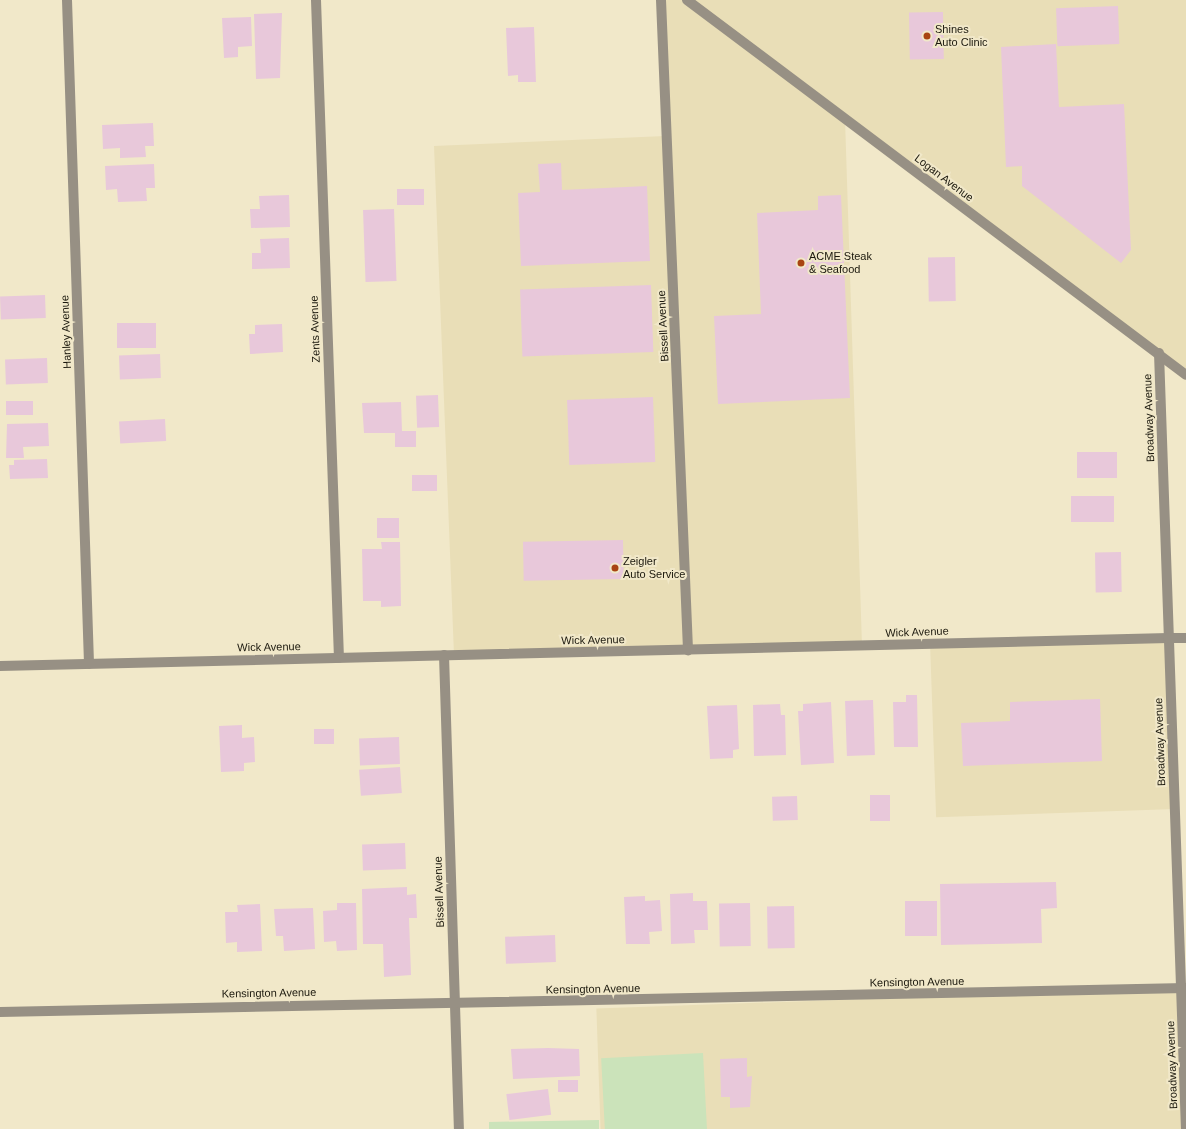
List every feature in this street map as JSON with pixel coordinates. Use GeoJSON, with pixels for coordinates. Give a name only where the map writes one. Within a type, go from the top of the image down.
{"type":"FeatureCollection","features":[{"type":"Feature","properties":{"kind":"street","name":"Hanley Avenue"},"geometry":{"type":"LineString","coordinates":[[67,0],[89,664]]}},
{"type":"Feature","properties":{"kind":"street","name":"Zents Avenue"},"geometry":{"type":"LineString","coordinates":[[316,0],[339,658]]}},
{"type":"Feature","properties":{"kind":"street","name":"Bissell Avenue"},"geometry":{"type":"LineString","coordinates":[[661,0],[688,650]]}},
{"type":"Feature","properties":{"kind":"street","name":"Logan Avenue"},"geometry":{"type":"LineString","coordinates":[[687,0],[1159,353],[1186,375]]}},
{"type":"Feature","properties":{"kind":"street","name":"Broadway Avenue"},"geometry":{"type":"LineString","coordinates":[[1159,353],[1183,988],[1186,1129]]}},
{"type":"Feature","properties":{"kind":"street","name":"Wick Avenue"},"geometry":{"type":"LineString","coordinates":[[0,666],[1186,638]]}},
{"type":"Feature","properties":{"kind":"street","name":"Bissell Avenue"},"geometry":{"type":"LineString","coordinates":[[444,655],[459,1129]]}},
{"type":"Feature","properties":{"kind":"street","name":"Kensington Avenue"},"geometry":{"type":"LineString","coordinates":[[0,1012],[1183,988]]}},
{"type":"Feature","properties":{"kind":"shaded area"},"geometry":{"type":"Polygon","coordinates":[[[661,0],[1186,0],[1186,375],[845,119],[862,646],[454,655],[434,146],[665,136],[661,0]]]}},
{"type":"Feature","properties":{"kind":"shaded area"},"geometry":{"type":"Polygon","coordinates":[[[1169,638],[1175,809],[936,817],[930,646],[1169,638]]]}},
{"type":"Feature","properties":{"kind":"shaded area"},"geometry":{"type":"Polygon","coordinates":[[[1181,988],[1186,1129],[601,1129],[596,1008],[1181,988]]]}},
{"type":"Feature","properties":{"kind":"green space"},"geometry":{"type":"Polygon","coordinates":[[[703,1053],[707,1129],[605,1129],[601,1058],[703,1053]]]}},
{"type":"Feature","properties":{"kind":"green space"},"geometry":{"type":"Polygon","coordinates":[[[599,1120],[599,1129],[489,1129],[489,1122],[599,1120]]]}},
{"type":"Feature","properties":{"kind":"building"},"geometry":{"type":"Polygon","coordinates":[[[1118,6],[1119,44],[1057,46],[1056,8],[1118,6]]]}},
{"type":"Feature","properties":{"kind":"building","name":"Shines Auto Clinic"},"geometry":{"type":"Polygon","coordinates":[[[943,12],[944,59],[910,60],[909,13],[943,12]]]}},
{"type":"Feature","properties":{"kind":"building"},"geometry":{"type":"Polygon","coordinates":[[[282,13],[280,78],[256,79],[254,14],[282,13]]]}},
{"type":"Feature","properties":{"kind":"building"},"geometry":{"type":"Polygon","coordinates":[[[251,17],[252,46],[238,47],[238,57],[224,58],[222,18],[251,17]]]}},
{"type":"Feature","properties":{"kind":"building"},"geometry":{"type":"Polygon","coordinates":[[[534,27],[536,82],[518,82],[518,75],[508,76],[506,28],[534,27]]]}},
{"type":"Feature","properties":{"kind":"building"},"geometry":{"type":"Polygon","coordinates":[[[1056,44],[1059,107],[1124,104],[1131,250],[1121,263],[1022,186],[1022,166],[1006,167],[1001,47],[1056,44]]]}},
{"type":"Feature","properties":{"kind":"building"},"geometry":{"type":"Polygon","coordinates":[[[153,123],[154,146],[145,146],[146,157],[120,158],[120,148],[103,149],[102,125],[153,123]]]}},
{"type":"Feature","properties":{"kind":"building"},"geometry":{"type":"Polygon","coordinates":[[[561,163],[562,190],[647,186],[650,261],[521,266],[518,193],[540,192],[538,164],[561,163]]]}},
{"type":"Feature","properties":{"kind":"building"},"geometry":{"type":"Polygon","coordinates":[[[154,164],[155,188],[146,188],[147,201],[118,202],[117,189],[106,190],[105,166],[154,164]]]}},
{"type":"Feature","properties":{"kind":"building"},"geometry":{"type":"Polygon","coordinates":[[[397,189],[424,189],[424,205],[397,205],[397,189]]]}},
{"type":"Feature","properties":{"kind":"building"},"geometry":{"type":"Polygon","coordinates":[[[289,195],[290,227],[251,228],[250,209],[260,209],[259,196],[289,195]]]}},
{"type":"Feature","properties":{"kind":"building","name":"ACME Steak & Seafood"},"geometry":{"type":"Polygon","coordinates":[[[841,195],[850,398],[718,404],[714,316],[761,314],[757,213],[818,210],[818,196],[841,195]]]}},
{"type":"Feature","properties":{"kind":"building"},"geometry":{"type":"Polygon","coordinates":[[[394,209],[397,281],[366,282],[363,210],[394,209]]]}},
{"type":"Feature","properties":{"kind":"building"},"geometry":{"type":"Polygon","coordinates":[[[289,238],[290,268],[252,269],[252,253],[261,253],[260,239],[289,238]]]}},
{"type":"Feature","properties":{"kind":"building"},"geometry":{"type":"Polygon","coordinates":[[[928,257],[955,257],[956,301],[929,301],[928,257]]]}},
{"type":"Feature","properties":{"kind":"building"},"geometry":{"type":"Polygon","coordinates":[[[651,285],[653,352],[522,357],[520,290],[651,285]]]}},
{"type":"Feature","properties":{"kind":"building"},"geometry":{"type":"Polygon","coordinates":[[[45,295],[46,318],[1,320],[0,297],[45,295]]]}},
{"type":"Feature","properties":{"kind":"building"},"geometry":{"type":"Polygon","coordinates":[[[117,323],[156,323],[156,348],[117,348],[117,323]]]}},
{"type":"Feature","properties":{"kind":"building"},"geometry":{"type":"Polygon","coordinates":[[[282,324],[283,352],[250,354],[249,334],[255,334],[255,325],[282,324]]]}},
{"type":"Feature","properties":{"kind":"building"},"geometry":{"type":"Polygon","coordinates":[[[160,354],[161,378],[120,379],[119,355],[160,354]]]}},
{"type":"Feature","properties":{"kind":"building"},"geometry":{"type":"Polygon","coordinates":[[[47,358],[48,383],[6,384],[5,359],[47,358]]]}},
{"type":"Feature","properties":{"kind":"building"},"geometry":{"type":"Polygon","coordinates":[[[438,395],[439,427],[417,428],[416,396],[438,395]]]}},
{"type":"Feature","properties":{"kind":"building"},"geometry":{"type":"Polygon","coordinates":[[[653,397],[655,462],[569,465],[567,400],[653,397]]]}},
{"type":"Feature","properties":{"kind":"building"},"geometry":{"type":"Polygon","coordinates":[[[6,401],[33,401],[33,415],[6,415],[6,401]]]}},
{"type":"Feature","properties":{"kind":"building"},"geometry":{"type":"Polygon","coordinates":[[[401,402],[402,431],[416,431],[416,447],[395,447],[395,433],[364,433],[362,403],[401,402]]]}},
{"type":"Feature","properties":{"kind":"building"},"geometry":{"type":"Polygon","coordinates":[[[165,419],[166,441],[120,443],[119,421],[165,419]]]}},
{"type":"Feature","properties":{"kind":"building"},"geometry":{"type":"Polygon","coordinates":[[[48,423],[49,446],[23,447],[24,458],[6,458],[7,424],[48,423]]]}},
{"type":"Feature","properties":{"kind":"building"},"geometry":{"type":"Polygon","coordinates":[[[1077,452],[1117,452],[1117,478],[1077,478],[1077,452]]]}},
{"type":"Feature","properties":{"kind":"building"},"geometry":{"type":"Polygon","coordinates":[[[47,459],[48,478],[10,479],[9,465],[14,465],[14,460],[47,459]]]}},
{"type":"Feature","properties":{"kind":"building"},"geometry":{"type":"Polygon","coordinates":[[[412,475],[437,475],[437,491],[412,491],[412,475]]]}},
{"type":"Feature","properties":{"kind":"building"},"geometry":{"type":"Polygon","coordinates":[[[1071,496],[1114,496],[1114,522],[1071,522],[1071,496]]]}},
{"type":"Feature","properties":{"kind":"building"},"geometry":{"type":"Polygon","coordinates":[[[377,518],[399,518],[399,538],[377,538],[377,518]]]}},
{"type":"Feature","properties":{"kind":"building"},"geometry":{"type":"Polygon","coordinates":[[[623,540],[624,579],[524,581],[523,542],[623,540]]]}},
{"type":"Feature","properties":{"kind":"building"},"geometry":{"type":"Polygon","coordinates":[[[381,542],[400,542],[401,606],[381,607],[381,601],[363,601],[362,549],[382,549],[381,542]]]}},
{"type":"Feature","properties":{"kind":"building"},"geometry":{"type":"Polygon","coordinates":[[[1095,552],[1121,552],[1122,592],[1096,592],[1095,552]]]}},
{"type":"Feature","properties":{"kind":"building"},"geometry":{"type":"Polygon","coordinates":[[[906,695],[917,695],[918,747],[894,747],[893,702],[906,702],[906,695]]]}},
{"type":"Feature","properties":{"kind":"building"},"geometry":{"type":"Polygon","coordinates":[[[1100,699],[1102,761],[963,766],[961,723],[1010,721],[1010,702],[1100,699]]]}},
{"type":"Feature","properties":{"kind":"building"},"geometry":{"type":"Polygon","coordinates":[[[873,700],[875,755],[847,756],[845,701],[873,700]]]}},
{"type":"Feature","properties":{"kind":"building"},"geometry":{"type":"Polygon","coordinates":[[[831,702],[834,763],[801,765],[798,711],[803,711],[803,704],[831,702]]]}},
{"type":"Feature","properties":{"kind":"building"},"geometry":{"type":"Polygon","coordinates":[[[780,704],[781,715],[785,715],[786,755],[754,756],[753,705],[780,704]]]}},
{"type":"Feature","properties":{"kind":"building"},"geometry":{"type":"Polygon","coordinates":[[[737,705],[739,749],[733,750],[733,758],[710,759],[707,706],[737,705]]]}},
{"type":"Feature","properties":{"kind":"building"},"geometry":{"type":"Polygon","coordinates":[[[242,725],[242,738],[254,737],[255,762],[244,763],[244,771],[221,772],[219,726],[242,725]]]}},
{"type":"Feature","properties":{"kind":"building"},"geometry":{"type":"Polygon","coordinates":[[[314,729],[334,729],[334,744],[314,744],[314,729]]]}},
{"type":"Feature","properties":{"kind":"building"},"geometry":{"type":"Polygon","coordinates":[[[399,737],[400,764],[360,765],[359,738],[399,737]]]}},
{"type":"Feature","properties":{"kind":"building"},"geometry":{"type":"Polygon","coordinates":[[[400,767],[402,793],[361,796],[359,770],[400,767]]]}},
{"type":"Feature","properties":{"kind":"building"},"geometry":{"type":"Polygon","coordinates":[[[870,795],[890,795],[890,821],[870,821],[870,795]]]}},
{"type":"Feature","properties":{"kind":"building"},"geometry":{"type":"Polygon","coordinates":[[[797,796],[798,820],[773,821],[772,797],[797,796]]]}},
{"type":"Feature","properties":{"kind":"building"},"geometry":{"type":"Polygon","coordinates":[[[405,843],[406,869],[363,870],[362,845],[405,843]]]}},
{"type":"Feature","properties":{"kind":"building"},"geometry":{"type":"Polygon","coordinates":[[[1056,882],[1057,908],[1041,909],[1042,943],[941,945],[940,884],[1056,882]]]}},
{"type":"Feature","properties":{"kind":"building"},"geometry":{"type":"Polygon","coordinates":[[[407,887],[407,895],[416,894],[417,918],[409,918],[411,975],[384,977],[383,944],[363,944],[362,889],[407,887]]]}},
{"type":"Feature","properties":{"kind":"building"},"geometry":{"type":"Polygon","coordinates":[[[693,893],[693,901],[707,901],[708,930],[694,930],[695,943],[671,944],[670,894],[693,893]]]}},
{"type":"Feature","properties":{"kind":"building"},"geometry":{"type":"Polygon","coordinates":[[[645,896],[645,901],[660,900],[662,931],[649,932],[650,944],[626,944],[624,897],[645,896]]]}},
{"type":"Feature","properties":{"kind":"building"},"geometry":{"type":"Polygon","coordinates":[[[905,901],[937,901],[937,936],[905,936],[905,901]]]}},
{"type":"Feature","properties":{"kind":"building"},"geometry":{"type":"Polygon","coordinates":[[[337,903],[356,903],[357,950],[337,951],[336,941],[324,942],[323,911],[337,910],[337,903]]]}},
{"type":"Feature","properties":{"kind":"building"},"geometry":{"type":"Polygon","coordinates":[[[750,903],[751,946],[720,947],[719,904],[750,903]]]}},
{"type":"Feature","properties":{"kind":"building"},"geometry":{"type":"Polygon","coordinates":[[[260,904],[262,951],[237,952],[237,942],[226,943],[225,912],[238,912],[237,905],[260,904]]]}},
{"type":"Feature","properties":{"kind":"building"},"geometry":{"type":"Polygon","coordinates":[[[767,906],[794,906],[795,948],[768,948],[767,906]]]}},
{"type":"Feature","properties":{"kind":"building"},"geometry":{"type":"Polygon","coordinates":[[[313,908],[315,949],[284,951],[283,936],[276,936],[274,909],[313,908]]]}},
{"type":"Feature","properties":{"kind":"building"},"geometry":{"type":"Polygon","coordinates":[[[555,935],[556,962],[506,964],[505,937],[555,935]]]}},
{"type":"Feature","properties":{"kind":"building"},"geometry":{"type":"Polygon","coordinates":[[[511,1049],[579,1049],[580,1076],[513,1079],[511,1049]]]}},
{"type":"Feature","properties":{"kind":"building"},"geometry":{"type":"Polygon","coordinates":[[[747,1058],[747,1077],[752,1076],[750,1107],[730,1108],[730,1097],[721,1097],[720,1059],[747,1058]]]}},
{"type":"Feature","properties":{"kind":"building"},"geometry":{"type":"Polygon","coordinates":[[[558,1080],[578,1080],[578,1092],[558,1092],[558,1080]]]}},
{"type":"Feature","properties":{"kind":"building"},"geometry":{"type":"Polygon","coordinates":[[[548,1089],[551,1115],[509,1120],[506,1094],[548,1089]]]}},
{"type":"Feature","properties":{"kind":"place","name":"Shines Auto Clinic"},"geometry":{"type":"Point","coordinates":[927,36]}},
{"type":"Feature","properties":{"kind":"place","name":"ACME Steak & Seafood"},"geometry":{"type":"Point","coordinates":[801,263]}},
{"type":"Feature","properties":{"kind":"place","name":"Zeigler Auto Service"},"geometry":{"type":"Point","coordinates":[615,568]}}]}
